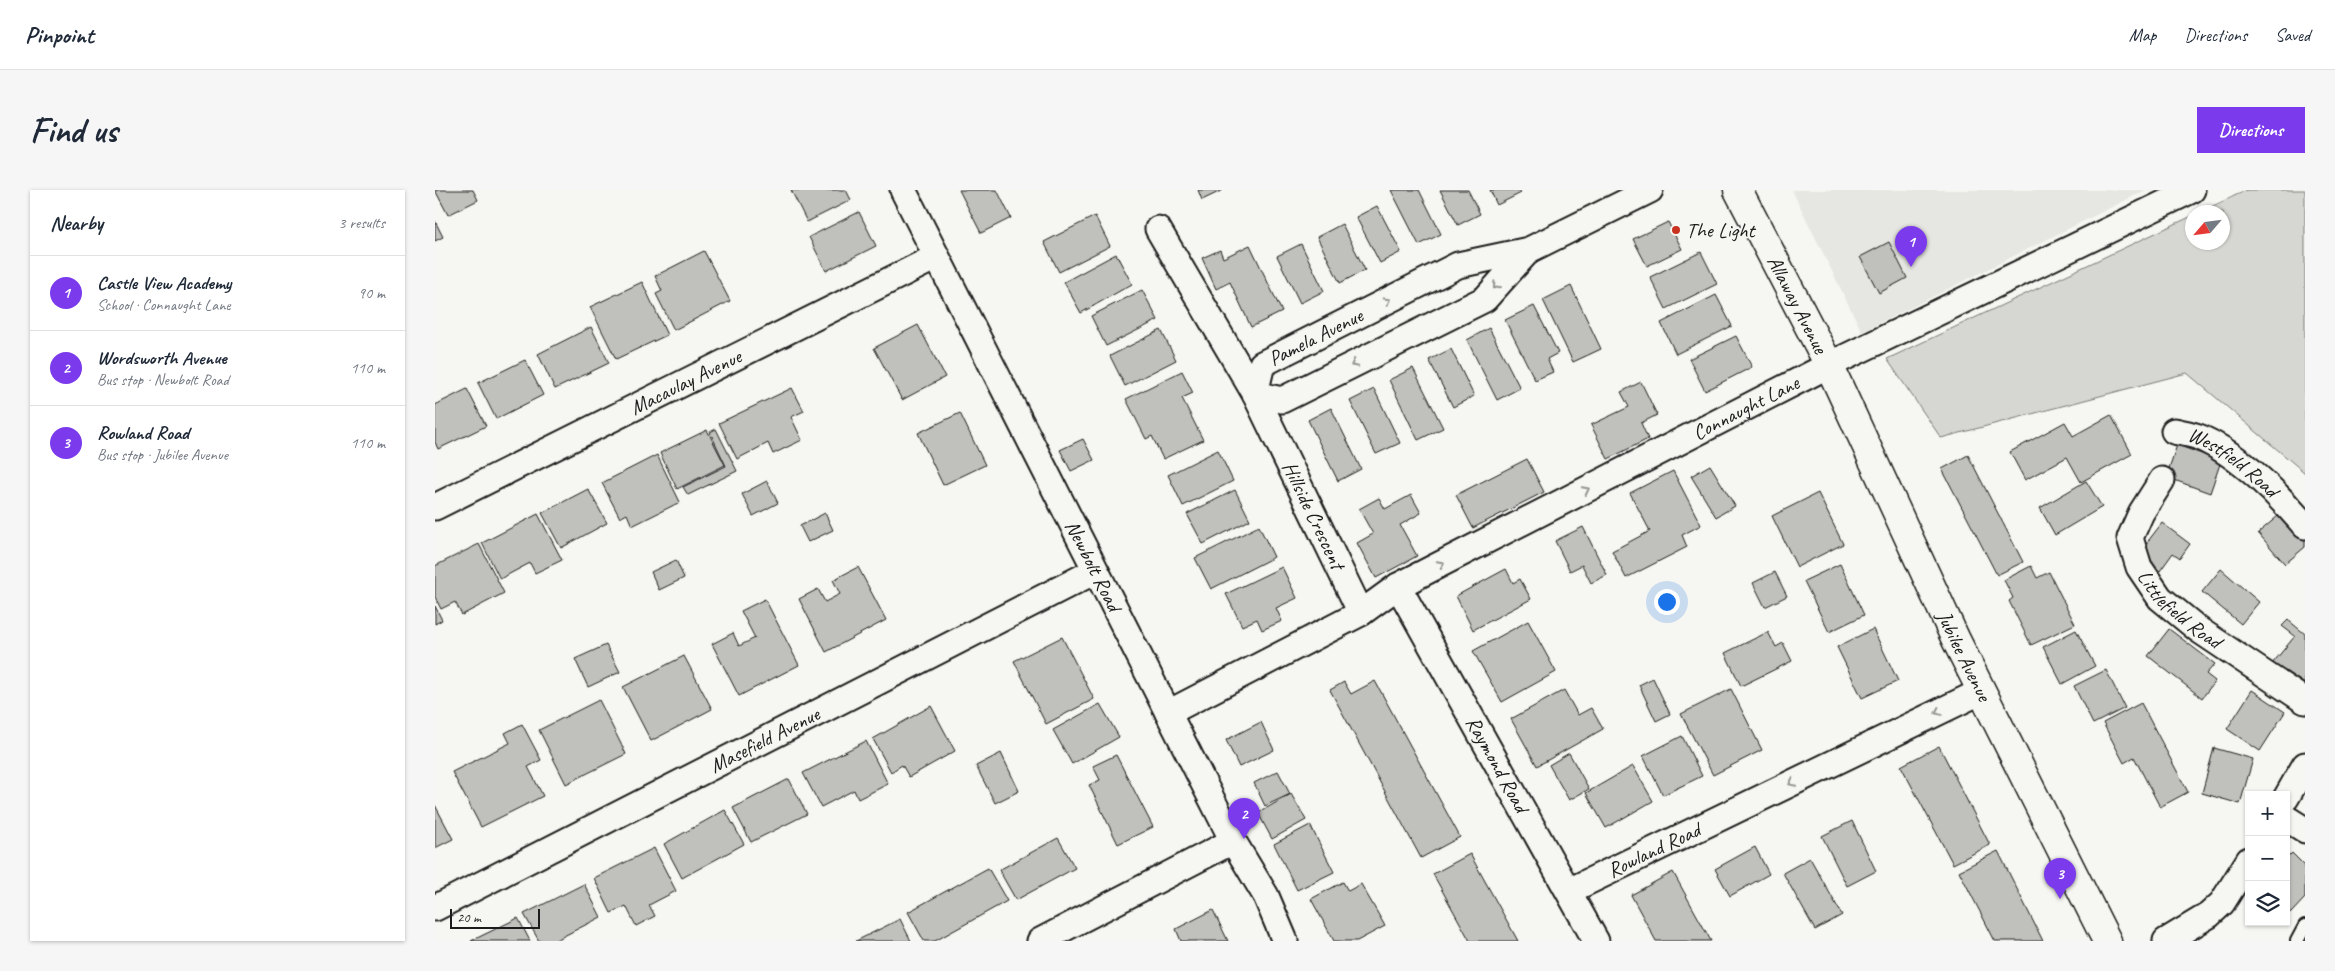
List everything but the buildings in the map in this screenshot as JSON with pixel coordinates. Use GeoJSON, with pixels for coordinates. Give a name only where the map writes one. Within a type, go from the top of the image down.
{"type":"FeatureCollection","features":[{"type":"Feature","properties":{"kind":"street","name":"Newbolt Road"},"geometry":{"type":"LineString","coordinates":[[903,190],[1233,841],[1266,896],[1285,941]]}},
{"type":"Feature","properties":{"kind":"street","name":"Pamela Avenue"},"geometry":{"type":"LineString","coordinates":[[1529,250],[1485,298],[1282,400],[1255,394],[1262,364],[1458,265],[1529,250],[1650,190]]}},
{"type":"Feature","properties":{"kind":"street","name":"Allaway Avenue"},"geometry":{"type":"LineString","coordinates":[[1737,190],[1829,365]]}},
{"type":"Feature","properties":{"kind":"street","name":"Connaught Lane"},"geometry":{"type":"LineString","coordinates":[[1361,613],[1398,586],[1829,365],[2192,190]]}},
{"type":"Feature","properties":{"kind":"street","name":"Hillside Crescent"},"geometry":{"type":"LineString","coordinates":[[1159,229],[1255,394],[1361,613]]}},
{"type":"Feature","properties":{"kind":"street","name":"Macaulay Avenue"},"geometry":{"type":"LineString","coordinates":[[435,507],[936,257]]}},
{"type":"Feature","properties":{"kind":"street","name":"Jubilee Avenue"},"geometry":{"type":"LineString","coordinates":[[1829,365],[1982,691],[2107,941]]}},
{"type":"Feature","properties":{"kind":"street","name":"Westfield Road"},"geometry":{"type":"LineString","coordinates":[[2174,431],[2200,437],[2232,456],[2289,507],[2305,526]]}},
{"type":"Feature","properties":{"kind":"street","name":"Littlefield Road"},"geometry":{"type":"LineString","coordinates":[[2162,480],[2141,513],[2130,538],[2139,567],[2160,598],[2199,630],[2305,701]]}},
{"type":"Feature","properties":{"kind":"street","name":"Masefield Avenue"},"geometry":{"type":"LineString","coordinates":[[435,908],[1095,572]]}},
{"type":"Feature","properties":{"kind":"street","name":"Raymond Road"},"geometry":{"type":"LineString","coordinates":[[1398,586],[1596,941]]}},
{"type":"Feature","properties":{"kind":"street"},"geometry":{"type":"LineString","coordinates":[[1168,713],[1361,613]]}},
{"type":"Feature","properties":{"kind":"street","name":"Rowland Road"},"geometry":{"type":"LineString","coordinates":[[1569,891],[1982,691]]}},
{"type":"Feature","properties":{"kind":"street"},"geometry":{"type":"LineString","coordinates":[[2290,791],[2305,766]]}},
{"type":"Feature","properties":{"kind":"street"},"geometry":{"type":"LineString","coordinates":[[2290,821],[2305,830]]}},
{"type":"Feature","properties":{"kind":"street"},"geometry":{"type":"LineString","coordinates":[[1041,941],[1233,841]]}},
{"type":"Feature","properties":{"kind":"street"},"geometry":{"type":"LineString","coordinates":[[2166,941],[2209,915],[2222,903],[2245,866]]}},
{"type":"Feature","properties":{"kind":"lane"},"geometry":{"type":"LineString","coordinates":[[2297,941],[2305,926]]}},
{"type":"Feature","properties":{"kind":"shaded area"},"geometry":{"type":"Polygon","coordinates":[[[1792,190],[2146,190],[1862,332],[1792,190]]]}},
{"type":"Feature","properties":{"kind":"shaded area"},"geometry":{"type":"Polygon","coordinates":[[[2247,190],[2305,190],[2305,473],[2187,373],[1941,438],[1887,359],[2185,219],[2185,250],[2230,250],[2230,205],[2215,205],[2247,190]]]}},
{"type":"Feature","properties":{"kind":"place","name":"The Light"},"geometry":{"type":"Point","coordinates":[1676,230]}},
{"type":"Feature","properties":{"kind":"place","name":"Castle View Academy"},"geometry":{"type":"Point","coordinates":[1911,267]}},
{"type":"Feature","properties":{"kind":"place","name":"Wordsworth Avenue"},"geometry":{"type":"Point","coordinates":[1244,839]}},
{"type":"Feature","properties":{"kind":"place","name":"Rowland Road"},"geometry":{"type":"Point","coordinates":[2060,899]}}]}
